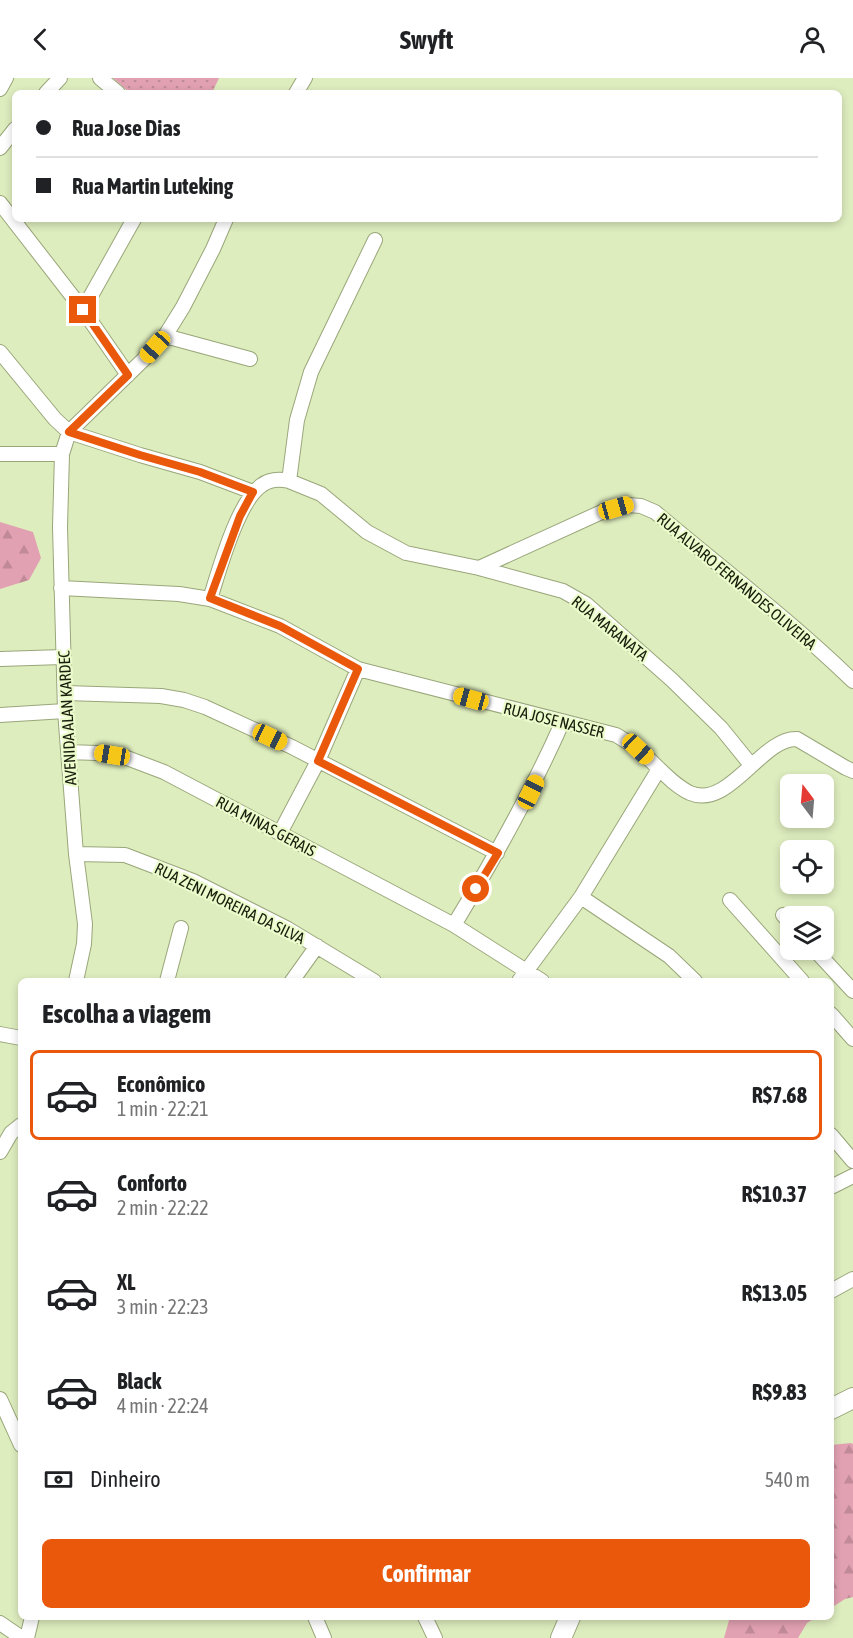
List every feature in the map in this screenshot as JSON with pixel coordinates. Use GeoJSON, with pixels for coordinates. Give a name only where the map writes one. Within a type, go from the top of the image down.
{"type":"FeatureCollection","features":[{"type":"Feature","properties":{"kind":"street"},"geometry":{"type":"LineString","coordinates":[[0,89],[6,78]]}},
{"type":"Feature","properties":{"kind":"street"},"geometry":{"type":"LineString","coordinates":[[49,90],[60,78]]}},
{"type":"Feature","properties":{"kind":"street"},"geometry":{"type":"LineString","coordinates":[[100,78],[114,90]]}},
{"type":"Feature","properties":{"kind":"street"},"geometry":{"type":"LineString","coordinates":[[0,148],[12,133]]}},
{"type":"Feature","properties":{"kind":"street"},"geometry":{"type":"LineString","coordinates":[[0,203],[12,218]]}},
{"type":"Feature","properties":{"kind":"street"},"geometry":{"type":"LineString","coordinates":[[15,222],[83,310],[128,375]]}},
{"type":"Feature","properties":{"kind":"street"},"geometry":{"type":"LineString","coordinates":[[83,310],[131,222]]}},
{"type":"Feature","properties":{"kind":"street"},"geometry":{"type":"LineString","coordinates":[[69,432],[165,336],[193,288],[225,222]]}},
{"type":"Feature","properties":{"kind":"street"},"geometry":{"type":"LineString","coordinates":[[210,598],[240,516],[253,492],[269,481],[277,479],[289,481],[297,420],[310,372],[375,240]]}},
{"type":"Feature","properties":{"kind":"street"},"geometry":{"type":"LineString","coordinates":[[165,336],[250,359]]}},
{"type":"Feature","properties":{"kind":"street"},"geometry":{"type":"LineString","coordinates":[[0,352],[55,419],[69,432],[200,472],[253,492]]}},
{"type":"Feature","properties":{"kind":"street","name":"AVENIDA ALAN KARDEC"},"geometry":{"type":"LineString","coordinates":[[69,432],[62,454],[60,472],[61,588],[65,711],[76,854],[85,924],[84,944],[77,978]]}},
{"type":"Feature","properties":{"kind":"street"},"geometry":{"type":"LineString","coordinates":[[0,454],[62,454]]}},
{"type":"Feature","properties":{"kind":"street","name":"RUA MARANATA"},"geometry":{"type":"LineString","coordinates":[[289,481],[321,494],[367,532],[406,553],[478,568],[563,591],[586,604],[672,680],[721,729],[752,765]]}},
{"type":"Feature","properties":{"kind":"street","name":"RUA ALVARO FERNANDES OLIVEIRA"},"geometry":{"type":"LineString","coordinates":[[478,568],[604,511],[628,505],[642,506],[655,512],[724,569],[812,642],[853,681]]}},
{"type":"Feature","properties":{"kind":"street","name":"RUA JOSE NASSER"},"geometry":{"type":"LineString","coordinates":[[61,588],[179,594],[210,598],[280,626],[358,669],[616,735],[638,749],[660,769]]}},
{"type":"Feature","properties":{"kind":"street"},"geometry":{"type":"LineString","coordinates":[[0,659],[63,657]]}},
{"type":"Feature","properties":{"kind":"street"},"geometry":{"type":"LineString","coordinates":[[280,833],[318,761],[358,669]]}},
{"type":"Feature","properties":{"kind":"street"},"geometry":{"type":"LineString","coordinates":[[65,693],[161,696],[184,700],[281,742],[498,853]]}},
{"type":"Feature","properties":{"kind":"street"},"geometry":{"type":"LineString","coordinates":[[0,715],[65,711]]}},
{"type":"Feature","properties":{"kind":"street"},"geometry":{"type":"LineString","coordinates":[[454,925],[498,853],[531,792],[562,723]]}},
{"type":"Feature","properties":{"kind":"street"},"geometry":{"type":"LineString","coordinates":[[523,976],[581,897],[660,769],[685,790],[699,796],[706,796],[715,794],[728,785],[782,743],[797,739],[853,771]]}},
{"type":"Feature","properties":{"kind":"street","name":"RUA MINAS GERAIS"},"geometry":{"type":"LineString","coordinates":[[69,752],[97,753],[127,758],[164,772],[454,925],[523,976]]}},
{"type":"Feature","properties":{"kind":"street","name":"RUA ZENI MOREIRA DA SILVA"},"geometry":{"type":"LineString","coordinates":[[76,854],[125,855],[193,881],[317,946],[369,978]]}},
{"type":"Feature","properties":{"kind":"street"},"geometry":{"type":"LineString","coordinates":[[581,897],[669,956],[692,978]]}},
{"type":"Feature","properties":{"kind":"street"},"geometry":{"type":"LineString","coordinates":[[730,900],[799,978]]}},
{"type":"Feature","properties":{"kind":"street"},"geometry":{"type":"LineString","coordinates":[[168,978],[181,928]]}},
{"type":"Feature","properties":{"kind":"street"},"geometry":{"type":"LineString","coordinates":[[294,978],[317,946]]}},
{"type":"Feature","properties":{"kind":"street"},"geometry":{"type":"LineString","coordinates":[[824,960],[853,991]]}},
{"type":"Feature","properties":{"kind":"street"},"geometry":{"type":"LineString","coordinates":[[834,1017],[853,1038]]}},
{"type":"Feature","properties":{"kind":"street"},"geometry":{"type":"LineString","coordinates":[[0,1034],[18,1037]]}},
{"type":"Feature","properties":{"kind":"street"},"geometry":{"type":"LineString","coordinates":[[0,1152],[11,1134],[18,1128]]}},
{"type":"Feature","properties":{"kind":"street"},"geometry":{"type":"LineString","coordinates":[[834,1139],[853,1161]]}},
{"type":"Feature","properties":{"kind":"street"},"geometry":{"type":"LineString","coordinates":[[834,1186],[853,1176]]}},
{"type":"Feature","properties":{"kind":"street"},"geometry":{"type":"LineString","coordinates":[[834,1289],[853,1279]]}},
{"type":"Feature","properties":{"kind":"street"},"geometry":{"type":"LineString","coordinates":[[834,1408],[853,1398]]}},
{"type":"Feature","properties":{"kind":"street"},"geometry":{"type":"LineString","coordinates":[[0,1399],[18,1438]]}},
{"type":"Feature","properties":{"kind":"street"},"geometry":{"type":"LineString","coordinates":[[27,1638],[31,1620]]}},
{"type":"Feature","properties":{"kind":"street"},"geometry":{"type":"LineString","coordinates":[[321,1620],[324,1638]]}},
{"type":"Feature","properties":{"kind":"street"},"geometry":{"type":"LineString","coordinates":[[426,1620],[435,1638]]}},
{"type":"Feature","properties":{"kind":"street"},"geometry":{"type":"LineString","coordinates":[[561,1638],[569,1620]]}},
{"type":"Feature","properties":{"kind":"street"},"geometry":{"type":"LineString","coordinates":[[0,1623],[22,1638]]}},
{"type":"Feature","properties":{"kind":"green space"},"geometry":{"type":"Polygon","coordinates":[[[113,78],[219,78],[213,90],[127,90],[113,78]]]}},
{"type":"Feature","properties":{"kind":"green space"},"geometry":{"type":"Polygon","coordinates":[[[0,522],[33,532],[41,558],[29,580],[0,589],[0,522]]]}},
{"type":"Feature","properties":{"kind":"green space"},"geometry":{"type":"Polygon","coordinates":[[[853,1444],[853,1597],[834,1606],[834,1445],[853,1444]]]}},
{"type":"Feature","properties":{"kind":"green space"},"geometry":{"type":"Polygon","coordinates":[[[729,1620],[812,1620],[807,1623],[798,1638],[724,1638],[729,1620]]]}},
{"type":"Feature","properties":{"kind":"route"},"geometry":{"type":"LineString","coordinates":[[83,310],[128,375],[69,432],[200,472],[253,492],[226,550],[210,598],[280,626],[358,669],[318,761],[498,853],[476,889]]}}]}
